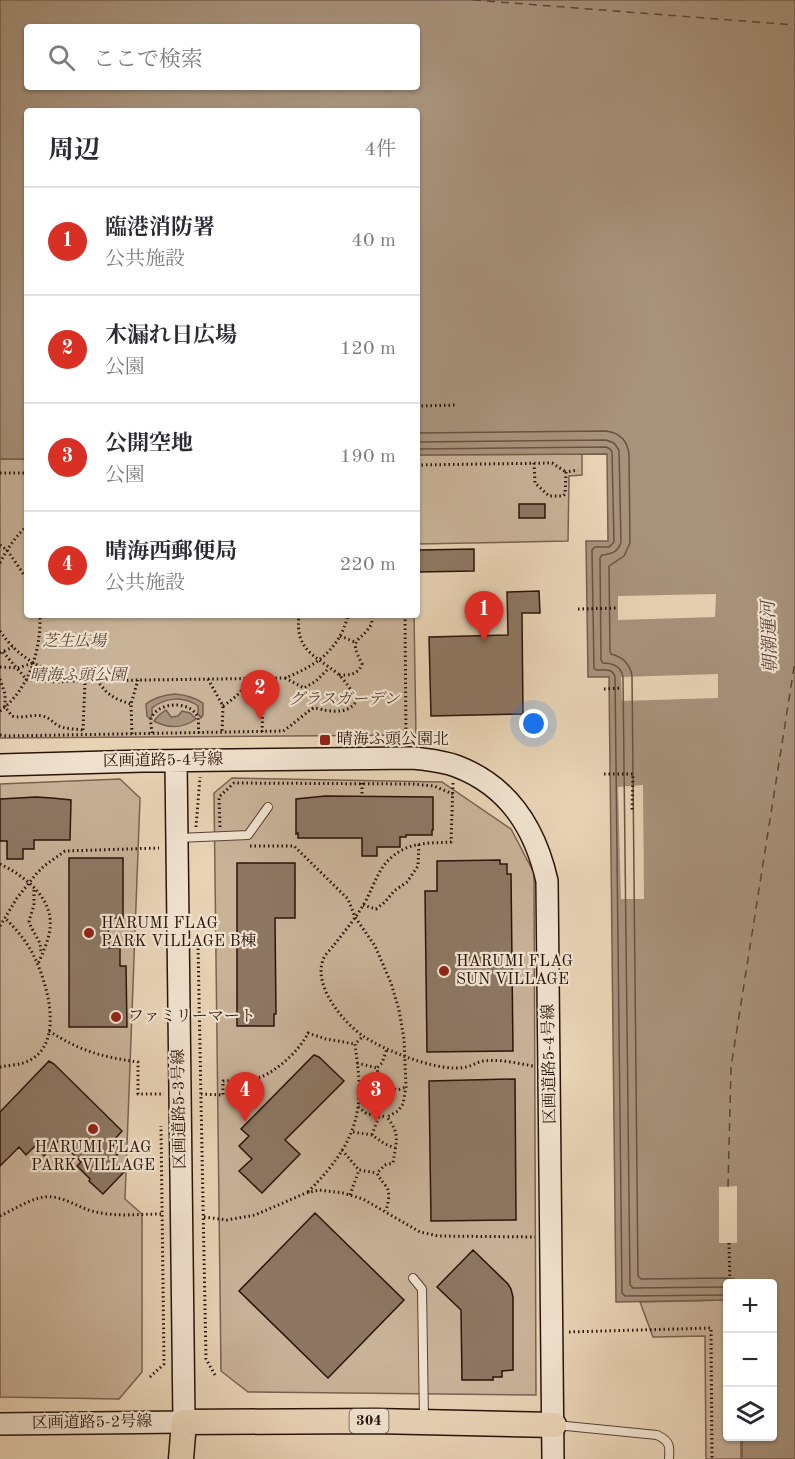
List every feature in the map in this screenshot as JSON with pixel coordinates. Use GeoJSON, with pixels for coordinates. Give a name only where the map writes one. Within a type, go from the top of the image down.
{"type":"FeatureCollection","features":[{"type":"Feature","properties":{"kind":"main road","name":"304"},"geometry":{"type":"LineString","coordinates":[[184,1422],[375,1421],[554,1425]]}},
{"type":"Feature","properties":{"kind":"main road"},"geometry":{"type":"LineString","coordinates":[[181,1459],[184,1422]]}},
{"type":"Feature","properties":{"kind":"main road"},"geometry":{"type":"LineString","coordinates":[[184,1422],[187,1459]]}},
{"type":"Feature","properties":{"kind":"street","name":"区画道路5-4号線"},"geometry":{"type":"LineString","coordinates":[[0,765],[397,758],[433,760],[454,765],[488,783],[508,801],[525,822],[536,842],[547,881],[554,1459]]}},
{"type":"Feature","properties":{"kind":"street","name":"区画道路5-3号線"},"geometry":{"type":"LineString","coordinates":[[176,761],[183,841],[180,1094],[184,1422]]}},
{"type":"Feature","properties":{"kind":"street","name":"区画道路5-2号線"},"geometry":{"type":"LineString","coordinates":[[0,1424],[184,1422]]}},
{"type":"Feature","properties":{"kind":"lane"},"geometry":{"type":"LineString","coordinates":[[183,841],[248,835],[268,807]]}},
{"type":"Feature","properties":{"kind":"lane"},"geometry":{"type":"LineString","coordinates":[[413,1278],[422,1289],[424,1422]]}},
{"type":"Feature","properties":{"kind":"lane"},"geometry":{"type":"LineString","coordinates":[[554,1425],[657,1435],[664,1438],[670,1446],[669,1459]]}},
{"type":"Feature","properties":{"kind":"path"},"geometry":{"type":"LineString","coordinates":[[420,406],[457,405]]}},
{"type":"Feature","properties":{"kind":"path"},"geometry":{"type":"LineString","coordinates":[[534,463],[535,483],[549,496],[565,494],[566,472]]}},
{"type":"Feature","properties":{"kind":"path"},"geometry":{"type":"LineString","coordinates":[[420,465],[552,463],[566,472],[578,470]]}},
{"type":"Feature","properties":{"kind":"path"},"geometry":{"type":"LineString","coordinates":[[0,473],[24,473]]}},
{"type":"Feature","properties":{"kind":"path"},"geometry":{"type":"LineString","coordinates":[[0,563],[24,529]]}},
{"type":"Feature","properties":{"kind":"path"},"geometry":{"type":"LineString","coordinates":[[0,545],[7,550],[24,575]]}},
{"type":"Feature","properties":{"kind":"path"},"geometry":{"type":"LineString","coordinates":[[578,609],[618,608]]}},
{"type":"Feature","properties":{"kind":"path"},"geometry":{"type":"LineString","coordinates":[[0,711],[13,699],[27,680],[33,663],[40,626],[39,618]]}},
{"type":"Feature","properties":{"kind":"path"},"geometry":{"type":"LineString","coordinates":[[0,735],[283,731],[314,708],[342,712],[354,705],[357,699],[339,675],[309,652],[301,642],[297,628],[298,618]]}},
{"type":"Feature","properties":{"kind":"path"},"geometry":{"type":"LineString","coordinates":[[13,647],[1,653],[18,668],[27,680],[58,682],[285,678],[320,661],[335,644],[347,618]]}},
{"type":"Feature","properties":{"kind":"path"},"geometry":{"type":"LineString","coordinates":[[339,675],[350,675],[360,669],[362,663],[355,651],[355,642],[370,628],[372,623],[370,618]]}},
{"type":"Feature","properties":{"kind":"path"},"geometry":{"type":"LineString","coordinates":[[405,618],[406,742]]}},
{"type":"Feature","properties":{"kind":"path"},"geometry":{"type":"LineString","coordinates":[[0,631],[13,647],[33,663],[72,681]]}},
{"type":"Feature","properties":{"kind":"path"},"geometry":{"type":"LineString","coordinates":[[340,636],[355,642]]}},
{"type":"Feature","properties":{"kind":"path"},"geometry":{"type":"LineString","coordinates":[[0,667],[18,668],[33,663]]}},
{"type":"Feature","properties":{"kind":"path"},"geometry":{"type":"LineString","coordinates":[[285,678],[304,688],[316,681],[329,668]]}},
{"type":"Feature","properties":{"kind":"path"},"geometry":{"type":"LineString","coordinates":[[223,706],[245,688],[250,678]]}},
{"type":"Feature","properties":{"kind":"path"},"geometry":{"type":"LineString","coordinates":[[262,732],[264,678]]}},
{"type":"Feature","properties":{"kind":"path"},"geometry":{"type":"LineString","coordinates":[[0,679],[5,694],[5,707],[12,716],[45,716],[64,728],[83,730]]}},
{"type":"Feature","properties":{"kind":"path"},"geometry":{"type":"LineString","coordinates":[[208,679],[223,706],[222,732]]}},
{"type":"Feature","properties":{"kind":"path"},"geometry":{"type":"LineString","coordinates":[[97,680],[105,692],[118,700],[131,704]]}},
{"type":"Feature","properties":{"kind":"path"},"geometry":{"type":"LineString","coordinates":[[132,734],[131,704],[138,680]]}},
{"type":"Feature","properties":{"kind":"path"},"geometry":{"type":"LineString","coordinates":[[83,735],[85,681]]}},
{"type":"Feature","properties":{"kind":"path"},"geometry":{"type":"LineString","coordinates":[[604,689],[621,688]]}},
{"type":"Feature","properties":{"kind":"path"},"geometry":{"type":"LineString","coordinates":[[152,734],[151,720],[157,711],[164,707],[179,705],[188,707],[198,718],[199,733]]}},
{"type":"Feature","properties":{"kind":"path"},"geometry":{"type":"LineString","coordinates":[[454,765],[451,842],[419,844],[391,857],[380,870],[356,917],[324,958],[321,970],[323,983],[334,1006],[352,1027],[363,1036],[405,1056],[452,1068],[498,1061],[550,1068]]}},
{"type":"Feature","properties":{"kind":"path"},"geometry":{"type":"LineString","coordinates":[[0,926],[29,883],[44,866],[65,851],[183,841],[200,771]]}},
{"type":"Feature","properties":{"kind":"path"},"geometry":{"type":"LineString","coordinates":[[604,774],[633,774],[632,811]]}},
{"type":"Feature","properties":{"kind":"path"},"geometry":{"type":"LineString","coordinates":[[221,836],[219,797],[234,783],[412,784],[434,786],[453,794]]}},
{"type":"Feature","properties":{"kind":"path"},"geometry":{"type":"LineString","coordinates":[[362,783],[362,796]]}},
{"type":"Feature","properties":{"kind":"path"},"geometry":{"type":"LineString","coordinates":[[363,905],[376,909],[407,882],[418,866],[419,844]]}},
{"type":"Feature","properties":{"kind":"path"},"geometry":{"type":"LineString","coordinates":[[242,847],[294,846],[348,899],[356,917],[375,946],[391,983],[399,1010],[404,1039],[406,1088],[403,1104],[398,1111],[387,1117],[368,1114],[358,1107]]}},
{"type":"Feature","properties":{"kind":"path"},"geometry":{"type":"LineString","coordinates":[[0,864],[13,870],[29,883],[47,908],[50,918],[49,930],[38,964]]}},
{"type":"Feature","properties":{"kind":"path"},"geometry":{"type":"LineString","coordinates":[[33,888],[34,905],[30,921],[40,943],[42,954]]}},
{"type":"Feature","properties":{"kind":"path"},"geometry":{"type":"LineString","coordinates":[[0,1067],[24,1063],[32,1059],[41,1052],[49,1031],[45,982],[38,964],[20,933],[4,917]]}},
{"type":"Feature","properties":{"kind":"path"},"geometry":{"type":"LineString","coordinates":[[198,942],[206,1359],[215,1375]]}},
{"type":"Feature","properties":{"kind":"path"},"geometry":{"type":"LineString","coordinates":[[49,1031],[78,1048],[111,1058],[138,1062],[138,1094],[223,1095],[223,1081],[260,1077],[288,1059],[300,1047],[308,1033],[326,1040],[355,1044]]}},
{"type":"Feature","properties":{"kind":"path"},"geometry":{"type":"LineString","coordinates":[[355,1044],[363,1036]]}},
{"type":"Feature","properties":{"kind":"path"},"geometry":{"type":"LineString","coordinates":[[306,1193],[322,1177],[352,1132],[358,1107],[359,1086],[355,1044]]}},
{"type":"Feature","properties":{"kind":"path"},"geometry":{"type":"LineString","coordinates":[[377,1068],[382,1063],[387,1049]]}},
{"type":"Feature","properties":{"kind":"path"},"geometry":{"type":"LineString","coordinates":[[357,1063],[377,1068]]}},
{"type":"Feature","properties":{"kind":"path"},"geometry":{"type":"LineString","coordinates":[[377,1068],[380,1085]]}},
{"type":"Feature","properties":{"kind":"path"},"geometry":{"type":"LineString","coordinates":[[359,1086],[380,1085],[398,1090],[406,1088]]}},
{"type":"Feature","properties":{"kind":"path"},"geometry":{"type":"LineString","coordinates":[[372,1136],[379,1116]]}},
{"type":"Feature","properties":{"kind":"path"},"geometry":{"type":"LineString","coordinates":[[377,1173],[384,1166],[393,1163],[397,1137],[395,1127],[387,1117]]}},
{"type":"Feature","properties":{"kind":"path"},"geometry":{"type":"LineString","coordinates":[[150,1377],[164,1364],[161,1126]]}},
{"type":"Feature","properties":{"kind":"path"},"geometry":{"type":"LineString","coordinates":[[352,1132],[372,1136],[395,1148]]}},
{"type":"Feature","properties":{"kind":"path"},"geometry":{"type":"LineString","coordinates":[[342,1150],[359,1170],[377,1173]]}},
{"type":"Feature","properties":{"kind":"path"},"geometry":{"type":"LineString","coordinates":[[350,1195],[359,1170]]}},
{"type":"Feature","properties":{"kind":"path"},"geometry":{"type":"LineString","coordinates":[[377,1173],[388,1188],[386,1211]]}},
{"type":"Feature","properties":{"kind":"path"},"geometry":{"type":"LineString","coordinates":[[0,1216],[45,1197],[60,1199],[92,1212],[105,1214],[182,1215],[227,1220],[255,1215],[306,1193],[319,1190],[363,1199],[420,1232],[438,1236],[552,1237]]}},
{"type":"Feature","properties":{"kind":"path"},"geometry":{"type":"LineString","coordinates":[[729,1243],[730,1279]]}},
{"type":"Feature","properties":{"kind":"path"},"geometry":{"type":"LineString","coordinates":[[569,1332],[711,1328],[712,1459]]}},
{"type":"Feature","properties":{"kind":"green space"},"geometry":{"type":"Polygon","coordinates":[[[582,454],[582,475],[569,476],[568,541],[420,544],[420,455],[582,454]]]}},
{"type":"Feature","properties":{"kind":"green space","name":"晴海ふ頭公園"},"geometry":{"type":"Polygon","coordinates":[[[0,459],[24,459],[24,618],[414,618],[416,735],[0,738],[0,459]]]}},
{"type":"Feature","properties":{"kind":"green space"},"geometry":{"type":"Polygon","coordinates":[[[232,778],[442,782],[511,829],[534,873],[536,1395],[248,1392],[221,1371],[214,793],[232,778]]]}},
{"type":"Feature","properties":{"kind":"green space"},"geometry":{"type":"Polygon","coordinates":[[[120,779],[140,798],[125,1199],[142,1214],[142,1372],[119,1399],[0,1397],[0,784],[120,779]]]}},
{"type":"Feature","properties":{"kind":"green space"},"geometry":{"type":"Polygon","coordinates":[[[723,1300],[723,1441],[741,1441],[741,1459],[706,1459],[705,1336],[653,1337],[640,1302],[723,1300]]]}},
{"type":"Feature","properties":{"kind":"water","name":"朝潮運河"},"geometry":{"type":"Polygon","coordinates":[[[0,0],[795,0],[795,1459],[742,1459],[742,1441],[777,1441],[777,1279],[723,1279],[723,1300],[616,1302],[609,677],[588,677],[586,541],[608,541],[607,454],[420,455],[420,108],[24,108],[24,459],[0,459],[0,0]]]}},
{"type":"Feature","properties":{"kind":"water"},"geometry":{"type":"Polygon","coordinates":[[[175,694],[203,703],[201,718],[198,714],[198,706],[181,699],[157,704],[152,708],[150,719],[147,716],[146,704],[160,697],[175,694]]]}},
{"type":"Feature","properties":{"kind":"water"},"geometry":{"type":"Polygon","coordinates":[[[166,710],[171,717],[178,716],[182,711],[190,713],[196,719],[186,725],[175,727],[154,721],[166,710]]]}},
{"type":"Feature","properties":{"kind":"pier"},"geometry":{"type":"Polygon","coordinates":[[[716,594],[715,617],[618,620],[618,596],[716,594]]]}},
{"type":"Feature","properties":{"kind":"pier"},"geometry":{"type":"Polygon","coordinates":[[[718,674],[718,698],[622,701],[621,677],[718,674]]]}},
{"type":"Feature","properties":{"kind":"pier"},"geometry":{"type":"Polygon","coordinates":[[[643,785],[644,899],[621,899],[618,787],[643,785]]]}},
{"type":"Feature","properties":{"kind":"pier"},"geometry":{"type":"Polygon","coordinates":[[[737,1186],[737,1243],[719,1243],[719,1187],[737,1186]]]}},
{"type":"Feature","properties":{"kind":"building"},"geometry":{"type":"Polygon","coordinates":[[[519,504],[545,504],[545,518],[519,518],[519,504]]]}},
{"type":"Feature","properties":{"kind":"building"},"geometry":{"type":"Polygon","coordinates":[[[474,549],[474,571],[420,572],[420,550],[474,549]]]}},
{"type":"Feature","properties":{"kind":"building"},"geometry":{"type":"Polygon","coordinates":[[[539,591],[540,613],[522,613],[523,714],[431,716],[429,637],[508,635],[507,592],[539,591]]]}},
{"type":"Feature","properties":{"kind":"building"},"geometry":{"type":"Polygon","coordinates":[[[325,796],[433,797],[432,835],[400,837],[400,847],[377,847],[377,856],[362,856],[362,838],[298,838],[296,799],[325,796]]]}},
{"type":"Feature","properties":{"kind":"building"},"geometry":{"type":"Polygon","coordinates":[[[36,797],[71,800],[70,840],[34,840],[34,849],[23,849],[23,859],[7,859],[7,841],[0,841],[0,799],[36,797]]]}},
{"type":"Feature","properties":{"kind":"building","name":"HARUMI FLAG PARK VILLAGE B棟"},"geometry":{"type":"Polygon","coordinates":[[[69,858],[123,858],[123,918],[108,918],[109,948],[120,948],[120,966],[126,966],[127,1027],[69,1027],[69,858]]]}},
{"type":"Feature","properties":{"kind":"building","name":"HARUMI FLAG SUN VILLAGE"},"geometry":{"type":"Polygon","coordinates":[[[500,860],[500,864],[507,864],[507,874],[511,874],[513,1051],[427,1052],[425,891],[437,891],[437,861],[500,860]]]}},
{"type":"Feature","properties":{"kind":"building"},"geometry":{"type":"Polygon","coordinates":[[[237,863],[295,863],[295,918],[275,918],[276,1014],[274,1014],[274,1026],[237,1026],[237,863]]]}},
{"type":"Feature","properties":{"kind":"building"},"geometry":{"type":"Polygon","coordinates":[[[314,1055],[344,1081],[285,1140],[300,1154],[262,1193],[239,1171],[252,1159],[239,1146],[249,1136],[241,1129],[314,1055]]]}},
{"type":"Feature","properties":{"kind":"building","name":"HARUMI FLAG PARK VILLAGE"},"geometry":{"type":"Polygon","coordinates":[[[49,1061],[122,1131],[113,1141],[122,1150],[112,1160],[124,1172],[103,1194],[77,1166],[81,1162],[59,1140],[44,1156],[35,1146],[26,1155],[19,1147],[0,1166],[0,1112],[49,1061]]]}},
{"type":"Feature","properties":{"kind":"building"},"geometry":{"type":"Polygon","coordinates":[[[515,1079],[516,1220],[431,1221],[429,1081],[515,1079]]]}},
{"type":"Feature","properties":{"kind":"building"},"geometry":{"type":"Polygon","coordinates":[[[315,1213],[404,1300],[328,1378],[239,1291],[315,1213]]]}},
{"type":"Feature","properties":{"kind":"building"},"geometry":{"type":"Polygon","coordinates":[[[473,1250],[508,1284],[513,1297],[513,1370],[502,1371],[502,1377],[493,1377],[493,1380],[462,1380],[461,1310],[437,1287],[473,1250]]]}},
{"type":"Feature","properties":{"kind":"ferry route"},"geometry":{"type":"LineString","coordinates":[[473,0],[795,25]]}},
{"type":"Feature","properties":{"kind":"ferry route"},"geometry":{"type":"LineString","coordinates":[[728,1187],[731,1067],[795,661]]}},
{"type":"Feature","properties":{"kind":"place","name":"臨港消防署"},"geometry":{"type":"Point","coordinates":[484,641]}},
{"type":"Feature","properties":{"kind":"place","name":"木漏れ日広場"},"geometry":{"type":"Point","coordinates":[260,720]}},
{"type":"Feature","properties":{"kind":"place","name":"晴海ふ頭公園北"},"geometry":{"type":"Point","coordinates":[325,740]}},
{"type":"Feature","properties":{"kind":"place","name":"HARUMI FLAG PARK VILLAGE B棟"},"geometry":{"type":"Point","coordinates":[89,933]}},
{"type":"Feature","properties":{"kind":"place","name":"HARUMI FLAG SUN VILLAGE"},"geometry":{"type":"Point","coordinates":[444,971]}},
{"type":"Feature","properties":{"kind":"place","name":"ファミリーマート"},"geometry":{"type":"Point","coordinates":[116,1017]}},
{"type":"Feature","properties":{"kind":"place","name":"晴海西郵便局"},"geometry":{"type":"Point","coordinates":[245,1122]}},
{"type":"Feature","properties":{"kind":"place","name":"公開空地"},"geometry":{"type":"Point","coordinates":[376,1122]}},
{"type":"Feature","properties":{"kind":"place","name":"HARUMI FLAG PARK VILLAGE"},"geometry":{"type":"Point","coordinates":[93,1129]}},
{"type":"Feature","properties":{"kind":"park label","name":"芝生広場"},"geometry":{"type":"Point","coordinates":[74,642]}},
{"type":"Feature","properties":{"kind":"park label","name":"グラスガーデン"},"geometry":{"type":"Point","coordinates":[344,700]}}]}
